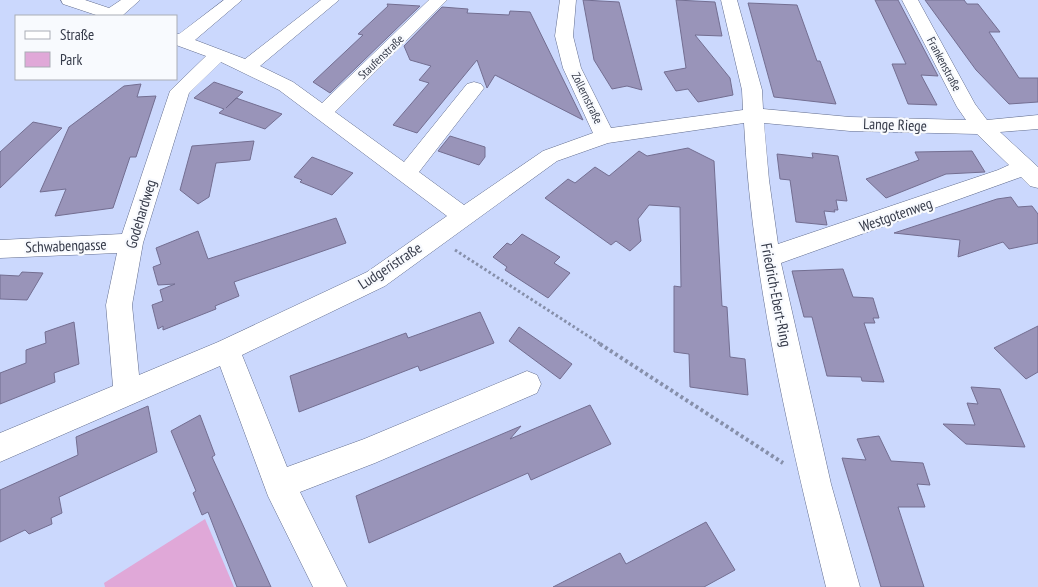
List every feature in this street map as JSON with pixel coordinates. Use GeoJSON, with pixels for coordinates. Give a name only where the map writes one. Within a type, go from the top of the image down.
{"type":"FeatureCollection","features":[{"type":"Feature","properties":{"kind":"street"},"geometry":{"type":"LineString","coordinates":[[69,0],[109,15]]}},
{"type":"Feature","properties":{"kind":"street"},"geometry":{"type":"LineString","coordinates":[[113,15],[132,0]]}},
{"type":"Feature","properties":{"kind":"street"},"geometry":{"type":"LineString","coordinates":[[179,40],[234,0]]}},
{"type":"Feature","properties":{"kind":"street"},"geometry":{"type":"LineString","coordinates":[[247,67],[331,0]]}},
{"type":"Feature","properties":{"kind":"street","name":"Staufenstraße"},"geometry":{"type":"LineString","coordinates":[[323,113],[439,0]]}},
{"type":"Feature","properties":{"kind":"street","name":"Zollernstraße"},"geometry":{"type":"LineString","coordinates":[[568,0],[564,36],[572,68],[606,136]]}},
{"type":"Feature","properties":{"kind":"street","name":"Friedrich-Ebert-Ring"},"geometry":{"type":"LineString","coordinates":[[729,0],[752,90],[752,115],[768,257],[816,484],[843,587]]}},
{"type":"Feature","properties":{"kind":"street","name":"Frankenstraße"},"geometry":{"type":"LineString","coordinates":[[910,0],[967,107],[982,127],[1030,173]]}},
{"type":"Feature","properties":{"kind":"street"},"geometry":{"type":"LineString","coordinates":[[179,40],[218,54],[286,86],[463,216]]}},
{"type":"Feature","properties":{"kind":"street","name":"Godehardweg"},"geometry":{"type":"LineString","coordinates":[[127,393],[118,305],[131,243],[180,91],[218,54]]}},
{"type":"Feature","properties":{"kind":"street"},"geometry":{"type":"LineString","coordinates":[[406,174],[474,88]]}},
{"type":"Feature","properties":{"kind":"street","name":"Ludgeristraße"},"geometry":{"type":"LineString","coordinates":[[0,448],[227,350],[376,279],[550,156],[606,136],[752,115]]}},
{"type":"Feature","properties":{"kind":"street","name":"Lange Riege"},"geometry":{"type":"LineString","coordinates":[[752,115],[850,124],[982,127],[1038,122]]}},
{"type":"Feature","properties":{"kind":"street","name":"Westgotenweg"},"geometry":{"type":"LineString","coordinates":[[768,257],[806,246],[1006,176],[1030,173]]}},
{"type":"Feature","properties":{"kind":"street","name":"Schwabengasse"},"geometry":{"type":"LineString","coordinates":[[0,248],[131,243]]}},
{"type":"Feature","properties":{"kind":"street"},"geometry":{"type":"LineString","coordinates":[[227,350],[279,485],[330,587]]}},
{"type":"Feature","properties":{"kind":"street"},"geometry":{"type":"LineString","coordinates":[[279,485],[365,453],[527,384]]}},
{"type":"Feature","properties":{"kind":"path"},"geometry":{"type":"LineString","coordinates":[[433,237],[816,484]]}},
{"type":"Feature","properties":{"kind":"green space"},"geometry":{"type":"Polygon","coordinates":[[[205,519],[234,587],[105,587],[104,583],[205,519]]]}},
{"type":"Feature","properties":{"kind":"building"},"geometry":{"type":"Polygon","coordinates":[[[583,0],[619,2],[642,90],[627,86],[612,89],[594,60],[583,0]]]}},
{"type":"Feature","properties":{"kind":"building"},"geometry":{"type":"Polygon","coordinates":[[[676,0],[715,2],[722,36],[695,35],[730,78],[733,95],[698,102],[688,89],[676,91],[664,72],[686,68],[676,0]]]}},
{"type":"Feature","properties":{"kind":"building"},"geometry":{"type":"Polygon","coordinates":[[[875,0],[898,0],[938,76],[921,75],[937,105],[908,104],[892,64],[906,64],[875,0]]]}},
{"type":"Feature","properties":{"kind":"building"},"geometry":{"type":"Polygon","coordinates":[[[925,0],[964,0],[967,4],[978,4],[1000,32],[989,32],[1019,78],[1038,78],[1038,102],[1009,104],[976,70],[925,0]]]}},
{"type":"Feature","properties":{"kind":"building"},"geometry":{"type":"Polygon","coordinates":[[[748,3],[797,5],[817,61],[820,61],[836,104],[774,97],[748,3]]]}},
{"type":"Feature","properties":{"kind":"building"},"geometry":{"type":"Polygon","coordinates":[[[387,4],[420,6],[330,93],[313,82],[363,35],[358,34],[388,6],[387,4]]]}},
{"type":"Feature","properties":{"kind":"building"},"geometry":{"type":"Polygon","coordinates":[[[442,7],[468,9],[467,13],[509,15],[510,11],[530,12],[583,120],[495,75],[487,88],[477,60],[417,133],[393,125],[429,83],[419,80],[431,66],[410,60],[404,46],[442,7]]]}},
{"type":"Feature","properties":{"kind":"building"},"geometry":{"type":"Polygon","coordinates":[[[214,82],[243,92],[236,98],[282,114],[265,129],[219,113],[224,109],[194,98],[214,82]]]}},
{"type":"Feature","properties":{"kind":"building"},"geometry":{"type":"Polygon","coordinates":[[[141,84],[137,97],[156,96],[136,157],[130,157],[113,208],[55,216],[66,189],[40,192],[69,127],[124,86],[141,84]]]}},
{"type":"Feature","properties":{"kind":"building"},"geometry":{"type":"Polygon","coordinates":[[[33,122],[62,128],[0,188],[0,152],[33,122]]]}},
{"type":"Feature","properties":{"kind":"building"},"geometry":{"type":"Polygon","coordinates":[[[450,136],[485,147],[485,157],[479,165],[438,151],[450,136]]]}},
{"type":"Feature","properties":{"kind":"building"},"geometry":{"type":"Polygon","coordinates":[[[254,141],[250,160],[216,163],[209,197],[198,204],[180,190],[192,146],[254,141]]]}},
{"type":"Feature","properties":{"kind":"building"},"geometry":{"type":"Polygon","coordinates":[[[688,148],[714,161],[722,306],[727,307],[730,357],[745,359],[748,395],[690,387],[689,354],[674,352],[674,286],[681,287],[680,207],[649,205],[638,219],[641,241],[630,251],[616,241],[611,245],[545,198],[568,179],[575,183],[595,167],[609,176],[639,151],[647,156],[688,148]]]}},
{"type":"Feature","properties":{"kind":"building"},"geometry":{"type":"Polygon","coordinates":[[[972,151],[985,172],[946,174],[886,198],[866,179],[919,160],[915,152],[972,151]]]}},
{"type":"Feature","properties":{"kind":"building"},"geometry":{"type":"Polygon","coordinates":[[[812,153],[838,156],[847,201],[836,200],[838,210],[834,210],[835,212],[824,211],[827,225],[796,222],[790,180],[780,179],[777,154],[813,158],[812,153]]]}},
{"type":"Feature","properties":{"kind":"building"},"geometry":{"type":"Polygon","coordinates":[[[312,157],[353,173],[332,195],[300,182],[302,180],[294,177],[312,157]]]}},
{"type":"Feature","properties":{"kind":"building"},"geometry":{"type":"Polygon","coordinates":[[[1011,197],[1018,207],[1032,206],[1038,214],[1038,243],[1009,249],[1003,242],[958,257],[960,240],[894,233],[997,199],[1011,197]]]}},
{"type":"Feature","properties":{"kind":"building"},"geometry":{"type":"Polygon","coordinates":[[[336,218],[346,243],[234,282],[239,296],[215,306],[216,309],[163,330],[163,326],[158,329],[152,305],[163,301],[160,290],[175,284],[158,285],[153,267],[161,264],[156,248],[198,231],[208,259],[336,218]]]}},
{"type":"Feature","properties":{"kind":"building"},"geometry":{"type":"Polygon","coordinates":[[[522,234],[560,257],[554,263],[570,273],[548,298],[505,270],[507,267],[493,257],[507,243],[511,245],[522,234]]]}},
{"type":"Feature","properties":{"kind":"building"},"geometry":{"type":"Polygon","coordinates":[[[843,269],[853,297],[873,298],[879,318],[873,318],[875,323],[864,323],[884,382],[862,381],[861,377],[827,376],[812,317],[804,317],[792,271],[843,269]]]}},
{"type":"Feature","properties":{"kind":"building"},"geometry":{"type":"Polygon","coordinates":[[[22,272],[43,273],[27,300],[0,299],[0,275],[19,276],[22,272]]]}},
{"type":"Feature","properties":{"kind":"building"},"geometry":{"type":"Polygon","coordinates":[[[480,312],[494,343],[420,371],[418,366],[299,412],[290,376],[406,333],[408,338],[480,312]]]}},
{"type":"Feature","properties":{"kind":"building"},"geometry":{"type":"Polygon","coordinates":[[[74,322],[79,364],[54,373],[55,382],[0,404],[0,373],[26,363],[26,350],[46,343],[45,332],[74,322]]]}},
{"type":"Feature","properties":{"kind":"building"},"geometry":{"type":"Polygon","coordinates":[[[1038,326],[1038,372],[1026,379],[994,348],[1038,326]]]}},
{"type":"Feature","properties":{"kind":"building"},"geometry":{"type":"Polygon","coordinates":[[[519,327],[572,364],[560,379],[509,341],[519,327]]]}},
{"type":"Feature","properties":{"kind":"building"},"geometry":{"type":"Polygon","coordinates":[[[971,387],[1000,389],[1025,447],[966,444],[943,424],[975,425],[967,403],[978,404],[971,387]]]}},
{"type":"Feature","properties":{"kind":"building"},"geometry":{"type":"Polygon","coordinates":[[[590,405],[611,444],[531,480],[528,473],[369,543],[356,496],[521,426],[510,439],[590,405]]]}},
{"type":"Feature","properties":{"kind":"building"},"geometry":{"type":"Polygon","coordinates":[[[148,406],[157,452],[59,497],[62,513],[51,518],[52,524],[29,534],[25,530],[0,542],[0,490],[78,455],[76,437],[148,406]]]}},
{"type":"Feature","properties":{"kind":"building"},"geometry":{"type":"Polygon","coordinates":[[[200,415],[215,455],[212,457],[271,587],[237,587],[208,512],[202,515],[193,493],[196,491],[171,431],[200,415]]]}},
{"type":"Feature","properties":{"kind":"building"},"geometry":{"type":"Polygon","coordinates":[[[879,436],[891,461],[923,463],[930,485],[917,484],[925,507],[898,507],[924,587],[881,587],[842,458],[866,460],[857,439],[879,436]]]}},
{"type":"Feature","properties":{"kind":"building"},"geometry":{"type":"Polygon","coordinates":[[[706,522],[735,570],[704,587],[553,587],[620,553],[626,564],[706,522]]]}}]}
